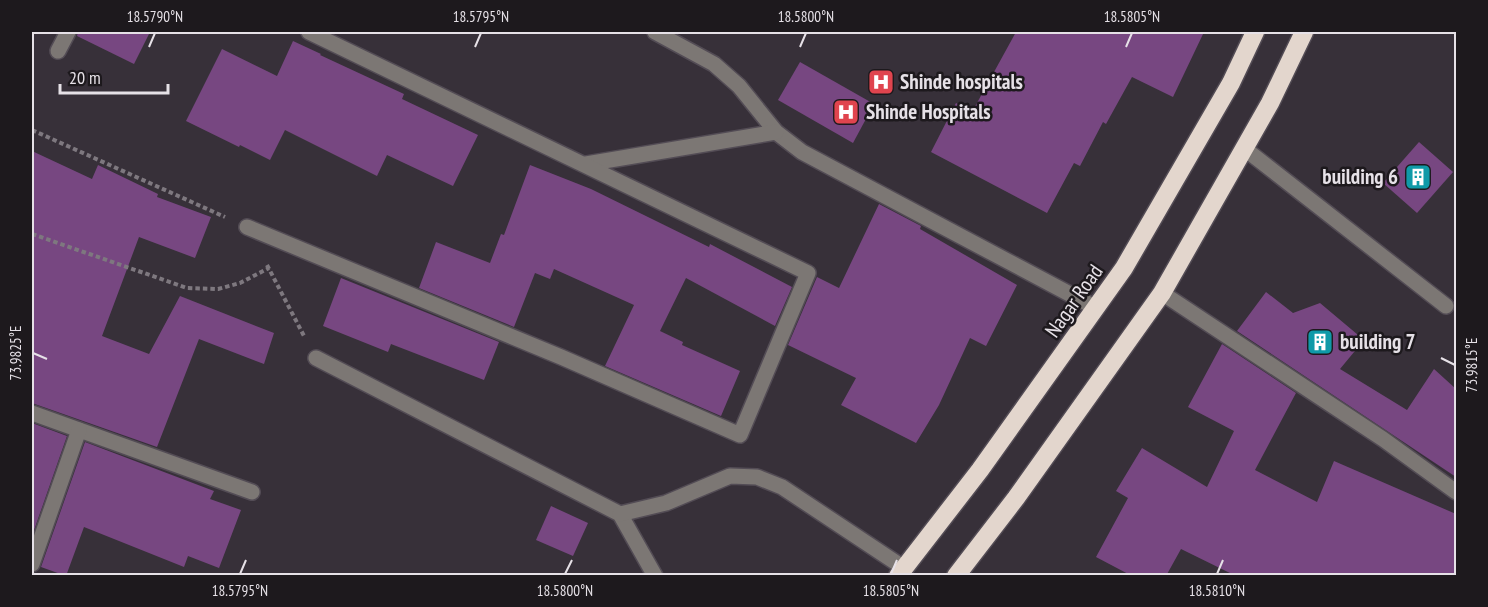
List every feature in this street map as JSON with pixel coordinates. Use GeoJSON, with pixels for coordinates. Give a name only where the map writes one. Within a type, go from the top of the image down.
{"type":"FeatureCollection","features":[{"type":"Feature","properties":{"kind":"highway","name":"Nagar Road"},"geometry":{"type":"LineString","coordinates":[[901,572],[980,470],[1124,268],[1230,83],[1255,32]]}},
{"type":"Feature","properties":{"kind":"highway"},"geometry":{"type":"LineString","coordinates":[[956,576],[1016,498],[1162,293],[1245,149],[1305,32]]}},
{"type":"Feature","properties":{"kind":"street"},"geometry":{"type":"LineString","coordinates":[[58,51],[68,32]]}},
{"type":"Feature","properties":{"kind":"street"},"geometry":{"type":"LineString","coordinates":[[655,32],[714,64],[739,86],[776,132],[802,152],[1096,308]]}},
{"type":"Feature","properties":{"kind":"street"},"geometry":{"type":"LineString","coordinates":[[247,227],[561,357],[740,435],[808,273],[314,33]]}},
{"type":"Feature","properties":{"kind":"street"},"geometry":{"type":"LineString","coordinates":[[586,165],[776,132]]}},
{"type":"Feature","properties":{"kind":"street"},"geometry":{"type":"LineString","coordinates":[[1245,149],[1446,306]]}},
{"type":"Feature","properties":{"kind":"street"},"geometry":{"type":"LineString","coordinates":[[1162,293],[1383,439],[1456,492]]}},
{"type":"Feature","properties":{"kind":"street"},"geometry":{"type":"LineString","coordinates":[[316,358],[620,514],[655,576]]}},
{"type":"Feature","properties":{"kind":"street"},"geometry":{"type":"LineString","coordinates":[[32,413],[252,492]]}},
{"type":"Feature","properties":{"kind":"street"},"geometry":{"type":"LineString","coordinates":[[32,564],[79,430]]}},
{"type":"Feature","properties":{"kind":"street"},"geometry":{"type":"LineString","coordinates":[[620,514],[666,503],[730,476],[757,477],[782,487],[901,572]]}},
{"type":"Feature","properties":{"kind":"path"},"geometry":{"type":"LineString","coordinates":[[32,130],[247,227],[316,358]]}},
{"type":"Feature","properties":{"kind":"path"},"geometry":{"type":"LineString","coordinates":[[32,234],[187,288],[218,289],[240,283],[269,268]]}},
{"type":"Feature","properties":{"kind":"building"},"geometry":{"type":"Polygon","coordinates":[[[78,32],[150,32],[134,64],[77,36],[78,32]]]}},
{"type":"Feature","properties":{"kind":"building"},"geometry":{"type":"Polygon","coordinates":[[[1016,32],[1204,32],[1173,97],[1132,77],[1106,124],[1103,122],[1080,166],[1074,163],[1047,213],[931,152],[956,103],[972,112],[1016,32]]]}},
{"type":"Feature","properties":{"kind":"building"},"geometry":{"type":"Polygon","coordinates":[[[293,41],[404,94],[402,99],[478,135],[453,186],[387,155],[377,176],[285,130],[270,160],[186,121],[222,49],[277,76],[293,41]]]}},
{"type":"Feature","properties":{"kind":"building"},"geometry":{"type":"Polygon","coordinates":[[[800,62],[874,104],[853,143],[778,100],[800,62]]]}},
{"type":"Feature","properties":{"kind":"building","name":"building 6"},"geometry":{"type":"Polygon","coordinates":[[[1419,142],[1453,172],[1417,213],[1383,183],[1419,142]]]}},
{"type":"Feature","properties":{"kind":"building"},"geometry":{"type":"Polygon","coordinates":[[[32,151],[92,179],[98,165],[158,194],[157,197],[211,217],[195,258],[139,237],[102,336],[149,354],[180,296],[274,333],[264,364],[199,339],[157,447],[32,403],[32,151]]]}},
{"type":"Feature","properties":{"kind":"building"},"geometry":{"type":"Polygon","coordinates":[[[530,165],[591,189],[709,247],[710,244],[792,287],[775,326],[686,278],[660,331],[683,342],[682,345],[740,371],[721,416],[605,366],[634,305],[554,269],[550,279],[535,273],[514,327],[419,288],[436,242],[490,263],[501,234],[504,235],[530,165]]]}},
{"type":"Feature","properties":{"kind":"building"},"geometry":{"type":"Polygon","coordinates":[[[879,204],[921,226],[920,229],[1017,285],[986,346],[970,338],[939,405],[916,443],[841,405],[856,378],[788,345],[817,277],[839,288],[879,204]]]}},
{"type":"Feature","properties":{"kind":"building"},"geometry":{"type":"Polygon","coordinates":[[[341,278],[499,342],[484,380],[391,344],[388,352],[323,326],[341,278]]]}},
{"type":"Feature","properties":{"kind":"building"},"geometry":{"type":"Polygon","coordinates":[[[1266,292],[1293,313],[1320,303],[1364,340],[1340,369],[1407,410],[1434,369],[1456,389],[1456,477],[1237,331],[1266,292]]]}},
{"type":"Feature","properties":{"kind":"building"},"geometry":{"type":"Polygon","coordinates":[[[1222,344],[1296,393],[1255,470],[1317,502],[1334,461],[1456,514],[1456,576],[1236,576],[1181,549],[1166,576],[1132,576],[1096,557],[1128,498],[1116,491],[1142,448],[1207,487],[1234,431],[1188,407],[1222,344]]]}},
{"type":"Feature","properties":{"kind":"building"},"geometry":{"type":"Polygon","coordinates":[[[32,423],[67,436],[32,536],[32,423]]]}},
{"type":"Feature","properties":{"kind":"building"},"geometry":{"type":"Polygon","coordinates":[[[85,442],[214,491],[210,499],[241,510],[219,568],[188,556],[184,567],[84,527],[66,576],[41,567],[85,442]]]}},
{"type":"Feature","properties":{"kind":"building"},"geometry":{"type":"Polygon","coordinates":[[[551,506],[588,523],[573,556],[536,540],[551,506]]]}},
{"type":"Feature","properties":{"kind":"place","name":"Shinde hospitals"},"geometry":{"type":"Point","coordinates":[881,82]}},
{"type":"Feature","properties":{"kind":"place","name":"Shinde Hospitals"},"geometry":{"type":"Point","coordinates":[846,112]}},
{"type":"Feature","properties":{"kind":"place","name":"building 6"},"geometry":{"type":"Point","coordinates":[1418,177]}},
{"type":"Feature","properties":{"kind":"place","name":"building 7"},"geometry":{"type":"Point","coordinates":[1320,342]}}]}
